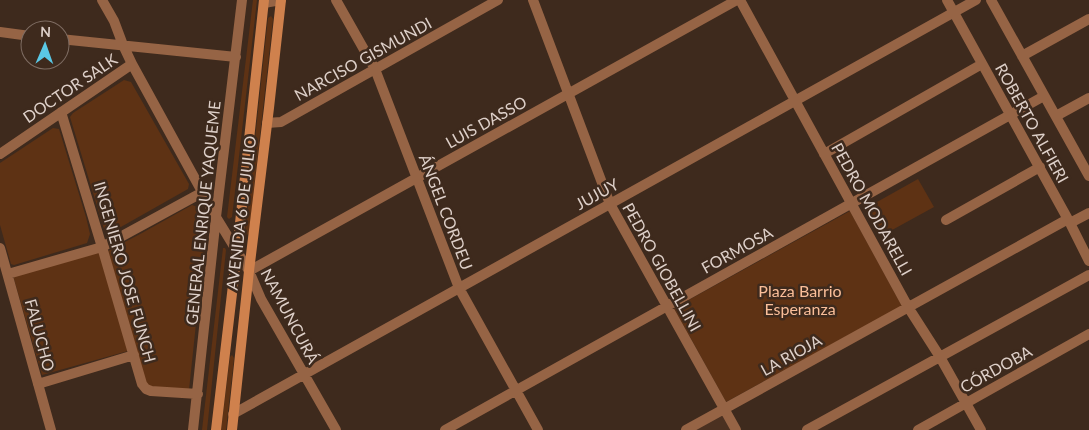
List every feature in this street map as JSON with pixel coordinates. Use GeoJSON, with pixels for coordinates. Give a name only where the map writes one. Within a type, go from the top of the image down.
{"type":"FeatureCollection","features":[{"type":"Feature","properties":{"kind":"main road","name":"AVENIDA 6 DE JULIO"},"geometry":{"type":"LineString","coordinates":[[232,430],[281,0]]}},
{"type":"Feature","properties":{"kind":"main road","name":"AVENIDA 6 DE JULIO"},"geometry":{"type":"LineString","coordinates":[[216,430],[264,1]]}},
{"type":"Feature","properties":{"kind":"street","name":"NAMUNCURÁ"},"geometry":{"type":"LineString","coordinates":[[102,0],[114,21],[132,64],[216,216],[249,271],[261,299],[336,430]]}},
{"type":"Feature","properties":{"kind":"street","name":"GENERAL ENRIQUE YAQUEME"},"geometry":{"type":"LineString","coordinates":[[193,430],[242,0]]}},
{"type":"Feature","properties":{"kind":"street"},"geometry":{"type":"LineString","coordinates":[[264,1],[281,0]]}},
{"type":"Feature","properties":{"kind":"street","name":"ÁNGEL CORDEU"},"geometry":{"type":"LineString","coordinates":[[336,0],[375,69],[459,288],[538,430]]}},
{"type":"Feature","properties":{"kind":"street","name":"NARCISO GISMUNDI"},"geometry":{"type":"LineString","coordinates":[[267,123],[280,122],[498,0]]}},
{"type":"Feature","properties":{"kind":"street","name":"PEDRO GIOBELLINI"},"geometry":{"type":"LineString","coordinates":[[533,0],[610,204],[736,430]]}},
{"type":"Feature","properties":{"kind":"street","name":"LUIS DASSO"},"geometry":{"type":"LineString","coordinates":[[249,271],[739,0]]}},
{"type":"Feature","properties":{"kind":"street","name":"PEDRO MODARELLI"},"geometry":{"type":"LineString","coordinates":[[739,0],[908,307],[940,357],[981,430]]}},
{"type":"Feature","properties":{"kind":"street","name":"ROBERTO ALFIERI"},"geometry":{"type":"LineString","coordinates":[[947,0],[1040,167],[1089,261]]}},
{"type":"Feature","properties":{"kind":"street","name":"JUJUY"},"geometry":{"type":"LineString","coordinates":[[233,414],[976,0]]}},
{"type":"Feature","properties":{"kind":"street"},"geometry":{"type":"LineString","coordinates":[[991,0],[1089,176]]}},
{"type":"Feature","properties":{"kind":"street"},"geometry":{"type":"LineString","coordinates":[[1022,56],[1089,18]]}},
{"type":"Feature","properties":{"kind":"street"},"geometry":{"type":"LineString","coordinates":[[0,32],[20,35]]}},
{"type":"Feature","properties":{"kind":"street"},"geometry":{"type":"LineString","coordinates":[[70,40],[236,57]]}},
{"type":"Feature","properties":{"kind":"street","name":"DOCTOR SALK"},"geometry":{"type":"LineString","coordinates":[[0,154],[132,64]]}},
{"type":"Feature","properties":{"kind":"street"},"geometry":{"type":"LineString","coordinates":[[824,154],[982,64]]}},
{"type":"Feature","properties":{"kind":"street","name":"FORMOSA"},"geometry":{"type":"LineString","coordinates":[[445,430],[1044,96]]}},
{"type":"Feature","properties":{"kind":"street"},"geometry":{"type":"LineString","coordinates":[[1056,116],[1089,98]]}},
{"type":"Feature","properties":{"kind":"street","name":"INGENIERO JOSE FUNCH"},"geometry":{"type":"LineString","coordinates":[[61,112],[142,384],[151,391],[198,394]]}},
{"type":"Feature","properties":{"kind":"street"},"geometry":{"type":"LineString","coordinates":[[946,220],[1040,167]]}},
{"type":"Feature","properties":{"kind":"street"},"geometry":{"type":"LineString","coordinates":[[8,274],[102,246],[204,192]]}},
{"type":"Feature","properties":{"kind":"street","name":"LA RIOJA"},"geometry":{"type":"LineString","coordinates":[[686,430],[908,307],[1069,221],[1089,213]]}},
{"type":"Feature","properties":{"kind":"street","name":"FALUCHO"},"geometry":{"type":"LineString","coordinates":[[0,248],[51,430]]}},
{"type":"Feature","properties":{"kind":"street"},"geometry":{"type":"LineString","coordinates":[[807,430],[1089,275]]}},
{"type":"Feature","properties":{"kind":"street","name":"CÓRDOBA"},"geometry":{"type":"LineString","coordinates":[[918,430],[1089,334]]}},
{"type":"Feature","properties":{"kind":"street"},"geometry":{"type":"LineString","coordinates":[[38,384],[134,355]]}},
{"type":"Feature","properties":{"kind":"shaded area"},"geometry":{"type":"Polygon","coordinates":[[[723,413],[733,430],[692,430],[723,413]]]}},
{"type":"Feature","properties":{"kind":"green space"},"geometry":{"type":"Polygon","coordinates":[[[253,0],[257,0],[232,217],[229,219],[227,217],[253,0]]]}},
{"type":"Feature","properties":{"kind":"green space"},"geometry":{"type":"Polygon","coordinates":[[[271,16],[273,19],[249,233],[247,235],[245,232],[268,18],[271,16]]]}},
{"type":"Feature","properties":{"kind":"green space"},"geometry":{"type":"Polygon","coordinates":[[[124,80],[131,82],[189,184],[188,189],[112,232],[104,229],[70,117],[73,113],[124,80]]]}},
{"type":"Feature","properties":{"kind":"green space"},"geometry":{"type":"Polygon","coordinates":[[[53,128],[59,129],[90,234],[87,243],[14,265],[11,264],[0,225],[0,163],[53,128]]]}},
{"type":"Feature","properties":{"kind":"green space"},"geometry":{"type":"Polygon","coordinates":[[[918,179],[934,207],[883,235],[868,207],[918,179]]]}},
{"type":"Feature","properties":{"kind":"green space"},"geometry":{"type":"Polygon","coordinates":[[[192,205],[200,208],[207,219],[189,390],[147,386],[108,251],[192,205]]]}},
{"type":"Feature","properties":{"kind":"green space","name":"Plaza Barrio Esperanza"},"geometry":{"type":"Polygon","coordinates":[[[850,211],[902,306],[726,402],[674,308],[850,211]]]}},
{"type":"Feature","properties":{"kind":"green space"},"geometry":{"type":"Polygon","coordinates":[[[223,248],[226,250],[207,430],[202,430],[223,248]]]}},
{"type":"Feature","properties":{"kind":"green space"},"geometry":{"type":"Polygon","coordinates":[[[99,252],[128,351],[42,375],[13,276],[99,252]]]}},
{"type":"Feature","properties":{"kind":"green space"},"geometry":{"type":"Polygon","coordinates":[[[232,355],[234,358],[226,430],[221,430],[230,357],[232,355]]]}}]}
